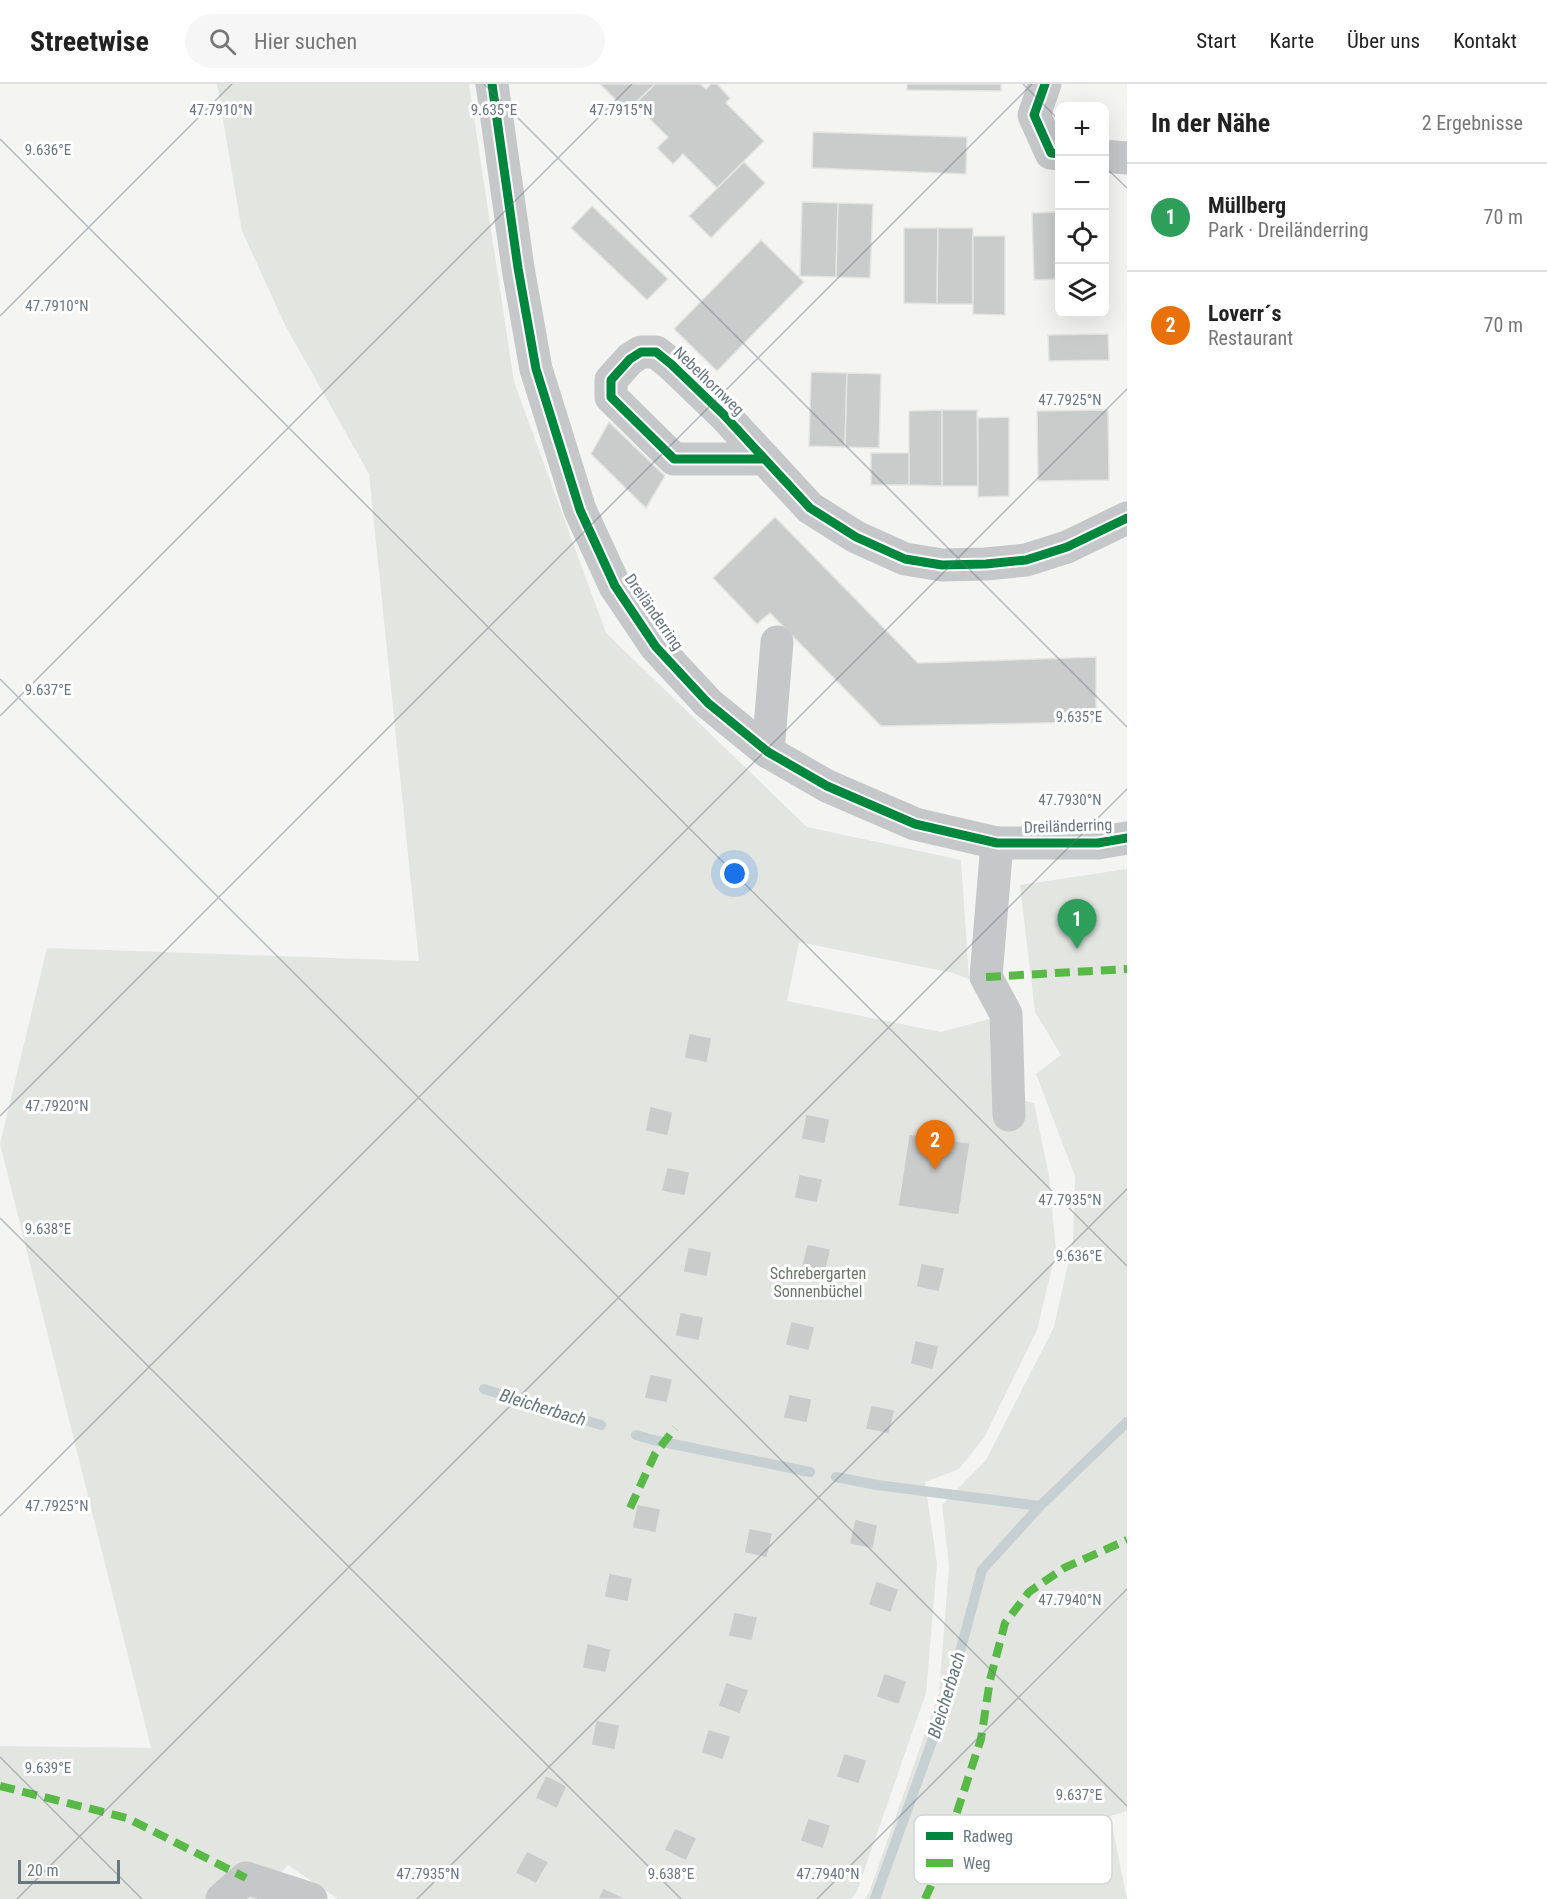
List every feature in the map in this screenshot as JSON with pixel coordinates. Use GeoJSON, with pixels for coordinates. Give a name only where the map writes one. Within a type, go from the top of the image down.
{"type":"FeatureCollection","features":[{"type":"Feature","properties":{"kind":"street","name":"Dreiländerring"},"geometry":{"type":"LineString","coordinates":[[492,84],[518,268],[536,369],[580,510],[615,586],[656,647],[708,703],[768,752],[827,786],[915,824],[997,843],[1098,843],[1127,838]]}},
{"type":"Feature","properties":{"kind":"street"},"geometry":{"type":"LineString","coordinates":[[1045,84],[1034,115],[1051,153],[1055,154]]}},
{"type":"Feature","properties":{"kind":"street"},"geometry":{"type":"LineString","coordinates":[[1109,156],[1127,158]]}},
{"type":"Feature","properties":{"kind":"street"},"geometry":{"type":"LineString","coordinates":[[764,459],[810,508],[856,537],[905,559],[923,562],[942,565],[1026,560],[1067,547],[1127,518]]}},
{"type":"Feature","properties":{"kind":"street"},"geometry":{"type":"LineString","coordinates":[[768,752],[777,642]]}},
{"type":"Feature","properties":{"kind":"street"},"geometry":{"type":"LineString","coordinates":[[997,843],[986,977],[1006,1014],[1009,1115]]}},
{"type":"Feature","properties":{"kind":"street"},"geometry":{"type":"LineString","coordinates":[[222,1899],[246,1878],[311,1899]]}},
{"type":"Feature","properties":{"kind":"green space","name":"Schrebergarten Sonnenbüchel"},"geometry":{"type":"Polygon","coordinates":[[[217,84],[469,84],[514,382],[606,633],[807,827],[961,860],[969,979],[953,973],[799,942],[787,1001],[941,1032],[993,1018],[999,1095],[1034,1103],[1049,1176],[1056,1251],[1037,1330],[985,1436],[959,1469],[925,1482],[937,1564],[926,1693],[857,1891],[851,1899],[338,1899],[288,1865],[262,1893],[281,1899],[0,1899],[0,1746],[151,1748],[0,1144],[47,948],[419,961],[369,474],[285,325],[242,231],[217,84]]]}},
{"type":"Feature","properties":{"kind":"green space"},"geometry":{"type":"Polygon","coordinates":[[[1127,869],[1127,1811],[1112,1815],[914,1815],[914,1884],[1112,1884],[1112,1826],[1127,1899],[865,1899],[939,1693],[949,1567],[942,1505],[986,1460],[1054,1327],[1073,1241],[1075,1176],[1036,1074],[1061,1055],[1035,1012],[1020,885],[1127,869]]]}},
{"type":"Feature","properties":{"kind":"building"},"geometry":{"type":"Polygon","coordinates":[[[600,84],[655,84],[627,111],[600,84]]]}},
{"type":"Feature","properties":{"kind":"building"},"geometry":{"type":"Polygon","coordinates":[[[655,84],[700,84],[706,89],[711,84],[717,84],[730,98],[726,103],[764,141],[717,188],[683,154],[673,164],[657,148],[668,137],[635,104],[655,84]]]}},
{"type":"Feature","properties":{"kind":"building"},"geometry":{"type":"Polygon","coordinates":[[[907,84],[1001,84],[1001,91],[907,90],[907,84]]]}},
{"type":"Feature","properties":{"kind":"building"},"geometry":{"type":"Polygon","coordinates":[[[813,132],[967,137],[966,174],[812,168],[813,132]]]}},
{"type":"Feature","properties":{"kind":"building"},"geometry":{"type":"Polygon","coordinates":[[[744,162],[765,183],[711,238],[689,216],[744,162]]]}},
{"type":"Feature","properties":{"kind":"building"},"geometry":{"type":"Polygon","coordinates":[[[802,202],[838,203],[836,277],[800,276],[802,202]]]}},
{"type":"Feature","properties":{"kind":"building"},"geometry":{"type":"Polygon","coordinates":[[[838,203],[873,204],[870,278],[836,277],[838,203]]]}},
{"type":"Feature","properties":{"kind":"building"},"geometry":{"type":"Polygon","coordinates":[[[592,206],[668,279],[647,300],[571,228],[592,206]]]}},
{"type":"Feature","properties":{"kind":"building"},"geometry":{"type":"Polygon","coordinates":[[[1055,212],[1055,279],[1034,280],[1032,213],[1055,212]]]}},
{"type":"Feature","properties":{"kind":"building"},"geometry":{"type":"Polygon","coordinates":[[[904,228],[938,228],[937,304],[904,303],[904,228]]]}},
{"type":"Feature","properties":{"kind":"building"},"geometry":{"type":"Polygon","coordinates":[[[938,228],[973,228],[973,304],[937,304],[938,228]]]}},
{"type":"Feature","properties":{"kind":"building"},"geometry":{"type":"Polygon","coordinates":[[[973,236],[1005,236],[1005,315],[973,314],[973,236]]]}},
{"type":"Feature","properties":{"kind":"building"},"geometry":{"type":"Polygon","coordinates":[[[761,240],[804,282],[717,371],[674,329],[761,240]]]}},
{"type":"Feature","properties":{"kind":"building"},"geometry":{"type":"Polygon","coordinates":[[[1108,334],[1109,360],[1049,361],[1048,335],[1108,334]]]}},
{"type":"Feature","properties":{"kind":"building"},"geometry":{"type":"Polygon","coordinates":[[[811,372],[847,373],[845,447],[809,446],[811,372]]]}},
{"type":"Feature","properties":{"kind":"building"},"geometry":{"type":"Polygon","coordinates":[[[847,373],[881,374],[879,448],[845,447],[847,373]]]}},
{"type":"Feature","properties":{"kind":"building"},"geometry":{"type":"Polygon","coordinates":[[[942,410],[942,486],[909,485],[909,411],[942,410]]]}},
{"type":"Feature","properties":{"kind":"building"},"geometry":{"type":"Polygon","coordinates":[[[942,410],[977,410],[978,486],[942,486],[942,410]]]}},
{"type":"Feature","properties":{"kind":"building"},"geometry":{"type":"Polygon","coordinates":[[[1108,410],[1109,480],[1038,481],[1037,411],[1108,410]]]}},
{"type":"Feature","properties":{"kind":"building"},"geometry":{"type":"Polygon","coordinates":[[[1009,417],[1009,496],[978,497],[978,418],[1009,417]]]}},
{"type":"Feature","properties":{"kind":"building"},"geometry":{"type":"Polygon","coordinates":[[[609,422],[665,476],[646,508],[591,454],[609,422]]]}},
{"type":"Feature","properties":{"kind":"building"},"geometry":{"type":"Polygon","coordinates":[[[871,453],[909,453],[909,485],[871,485],[871,453]]]}},
{"type":"Feature","properties":{"kind":"building"},"geometry":{"type":"Polygon","coordinates":[[[775,517],[918,663],[1096,657],[1096,722],[881,726],[770,613],[757,624],[713,578],[775,517]]]}},
{"type":"Feature","properties":{"kind":"building"},"geometry":{"type":"Polygon","coordinates":[[[689,1033],[712,1038],[707,1063],[684,1058],[689,1033]]]}},
{"type":"Feature","properties":{"kind":"building"},"geometry":{"type":"Polygon","coordinates":[[[650,1106],[673,1112],[668,1136],[645,1131],[650,1106]]]}},
{"type":"Feature","properties":{"kind":"building"},"geometry":{"type":"Polygon","coordinates":[[[806,1114],[830,1119],[825,1144],[801,1139],[806,1114]]]}},
{"type":"Feature","properties":{"kind":"building"},"geometry":{"type":"Polygon","coordinates":[[[909,1134],[970,1143],[959,1215],[898,1206],[909,1134]]]}},
{"type":"Feature","properties":{"kind":"building"},"geometry":{"type":"Polygon","coordinates":[[[667,1167],[690,1172],[685,1196],[661,1191],[667,1167]]]}},
{"type":"Feature","properties":{"kind":"building"},"geometry":{"type":"Polygon","coordinates":[[[799,1174],[823,1179],[817,1203],[794,1198],[799,1174]]]}},
{"type":"Feature","properties":{"kind":"building"},"geometry":{"type":"Polygon","coordinates":[[[807,1244],[831,1249],[825,1273],[801,1268],[807,1244]]]}},
{"type":"Feature","properties":{"kind":"building"},"geometry":{"type":"Polygon","coordinates":[[[688,1247],[712,1252],[707,1277],[683,1272],[688,1247]]]}},
{"type":"Feature","properties":{"kind":"building"},"geometry":{"type":"Polygon","coordinates":[[[921,1263],[945,1268],[939,1292],[916,1287],[921,1263]]]}},
{"type":"Feature","properties":{"kind":"building"},"geometry":{"type":"Polygon","coordinates":[[[680,1312],[704,1317],[699,1341],[675,1336],[680,1312]]]}},
{"type":"Feature","properties":{"kind":"building"},"geometry":{"type":"Polygon","coordinates":[[[791,1321],[815,1327],[809,1351],[785,1345],[791,1321]]]}},
{"type":"Feature","properties":{"kind":"building"},"geometry":{"type":"Polygon","coordinates":[[[915,1340],[939,1346],[933,1370],[910,1364],[915,1340]]]}},
{"type":"Feature","properties":{"kind":"building"},"geometry":{"type":"Polygon","coordinates":[[[650,1374],[673,1379],[667,1403],[644,1398],[650,1374]]]}},
{"type":"Feature","properties":{"kind":"building"},"geometry":{"type":"Polygon","coordinates":[[[789,1394],[812,1399],[807,1423],[783,1418],[789,1394]]]}},
{"type":"Feature","properties":{"kind":"building"},"geometry":{"type":"Polygon","coordinates":[[[871,1405],[895,1410],[889,1434],[865,1429],[871,1405]]]}},
{"type":"Feature","properties":{"kind":"building"},"geometry":{"type":"Polygon","coordinates":[[[637,1504],[661,1509],[656,1533],[632,1528],[637,1504]]]}},
{"type":"Feature","properties":{"kind":"building"},"geometry":{"type":"Polygon","coordinates":[[[855,1519],[878,1525],[873,1549],[849,1544],[855,1519]]]}},
{"type":"Feature","properties":{"kind":"building"},"geometry":{"type":"Polygon","coordinates":[[[749,1528],[773,1533],[767,1558],[744,1553],[749,1528]]]}},
{"type":"Feature","properties":{"kind":"building"},"geometry":{"type":"Polygon","coordinates":[[[609,1573],[633,1578],[628,1602],[604,1597],[609,1573]]]}},
{"type":"Feature","properties":{"kind":"building"},"geometry":{"type":"Polygon","coordinates":[[[876,1581],[899,1589],[891,1613],[868,1605],[876,1581]]]}},
{"type":"Feature","properties":{"kind":"building"},"geometry":{"type":"Polygon","coordinates":[[[734,1612],[758,1617],[752,1641],[728,1636],[734,1612]]]}},
{"type":"Feature","properties":{"kind":"building"},"geometry":{"type":"Polygon","coordinates":[[[587,1643],[611,1649],[606,1673],[582,1668],[587,1643]]]}},
{"type":"Feature","properties":{"kind":"building"},"geometry":{"type":"Polygon","coordinates":[[[884,1673],[907,1681],[899,1705],[876,1697],[884,1673]]]}},
{"type":"Feature","properties":{"kind":"building"},"geometry":{"type":"Polygon","coordinates":[[[726,1682],[749,1690],[740,1714],[718,1706],[726,1682]]]}},
{"type":"Feature","properties":{"kind":"building"},"geometry":{"type":"Polygon","coordinates":[[[596,1720],[620,1725],[615,1750],[591,1745],[596,1720]]]}},
{"type":"Feature","properties":{"kind":"building"},"geometry":{"type":"Polygon","coordinates":[[[708,1729],[731,1736],[723,1760],[701,1753],[708,1729]]]}},
{"type":"Feature","properties":{"kind":"building"},"geometry":{"type":"Polygon","coordinates":[[[844,1753],[867,1760],[859,1784],[836,1777],[844,1753]]]}},
{"type":"Feature","properties":{"kind":"building"},"geometry":{"type":"Polygon","coordinates":[[[546,1775],[567,1786],[557,1809],[535,1798],[546,1775]]]}},
{"type":"Feature","properties":{"kind":"building"},"geometry":{"type":"Polygon","coordinates":[[[808,1818],[831,1825],[823,1849],[800,1841],[808,1818]]]}},
{"type":"Feature","properties":{"kind":"building"},"geometry":{"type":"Polygon","coordinates":[[[675,1828],[697,1838],[686,1861],[664,1850],[675,1828]]]}},
{"type":"Feature","properties":{"kind":"building"},"geometry":{"type":"Polygon","coordinates":[[[527,1851],[549,1862],[536,1884],[515,1873],[527,1851]]]}},
{"type":"Feature","properties":{"kind":"building"},"geometry":{"type":"Polygon","coordinates":[[[603,1888],[625,1898],[625,1899],[598,1899],[603,1888]]]}},
{"type":"Feature","properties":{"kind":"waterway","name":"Bleicherbach"},"geometry":{"type":"LineString","coordinates":[[484,1389],[601,1425]]}},
{"type":"Feature","properties":{"kind":"waterway","name":"Bleicherbach"},"geometry":{"type":"LineString","coordinates":[[836,1477],[877,1485],[1040,1506],[1127,1422]]}},
{"type":"Feature","properties":{"kind":"waterway","name":"Bleicherbach"},"geometry":{"type":"LineString","coordinates":[[636,1435],[810,1472]]}},
{"type":"Feature","properties":{"kind":"waterway","name":"Bleicherbach"},"geometry":{"type":"LineString","coordinates":[[875,1899],[948,1697],[982,1570],[1040,1506]]}},
{"type":"Feature","properties":{"kind":"marked path"},"geometry":{"type":"LineString","coordinates":[[986,977],[1127,969]]}},
{"type":"Feature","properties":{"kind":"marked path"},"geometry":{"type":"LineString","coordinates":[[630,1508],[655,1454],[675,1428]]}},
{"type":"Feature","properties":{"kind":"marked path"},"geometry":{"type":"LineString","coordinates":[[956,1815],[981,1739],[990,1680],[1005,1623],[1029,1592],[1064,1568],[1127,1540]]}},
{"type":"Feature","properties":{"kind":"marked path"},"geometry":{"type":"LineString","coordinates":[[0,1786],[127,1818],[246,1878]]}},
{"type":"Feature","properties":{"kind":"marked path"},"geometry":{"type":"LineString","coordinates":[[925,1899],[932,1884]]}},
{"type":"Feature","properties":{"kind":"cycle path"},"geometry":{"type":"LineString","coordinates":[[492,84],[518,268],[536,369],[580,510],[615,586],[656,647],[708,703],[768,752],[827,786],[915,824],[997,843],[1098,843],[1127,838]]}},
{"type":"Feature","properties":{"kind":"cycle path"},"geometry":{"type":"LineString","coordinates":[[1045,84],[1034,115],[1051,153],[1055,153]]}},
{"type":"Feature","properties":{"kind":"cycle path","name":"Nebelhornweg"},"geometry":{"type":"LineString","coordinates":[[764,459],[674,459],[611,397],[611,380],[630,359],[641,352],[656,352],[724,415],[810,508],[856,537],[905,559],[942,565],[1026,560],[1067,547],[1127,518]]}},
{"type":"Feature","properties":{"kind":"place","name":"Müllberg"},"geometry":{"type":"Point","coordinates":[1077,949]}},
{"type":"Feature","properties":{"kind":"place","name":"Loverr´s"},"geometry":{"type":"Point","coordinates":[935,1170]}}]}
